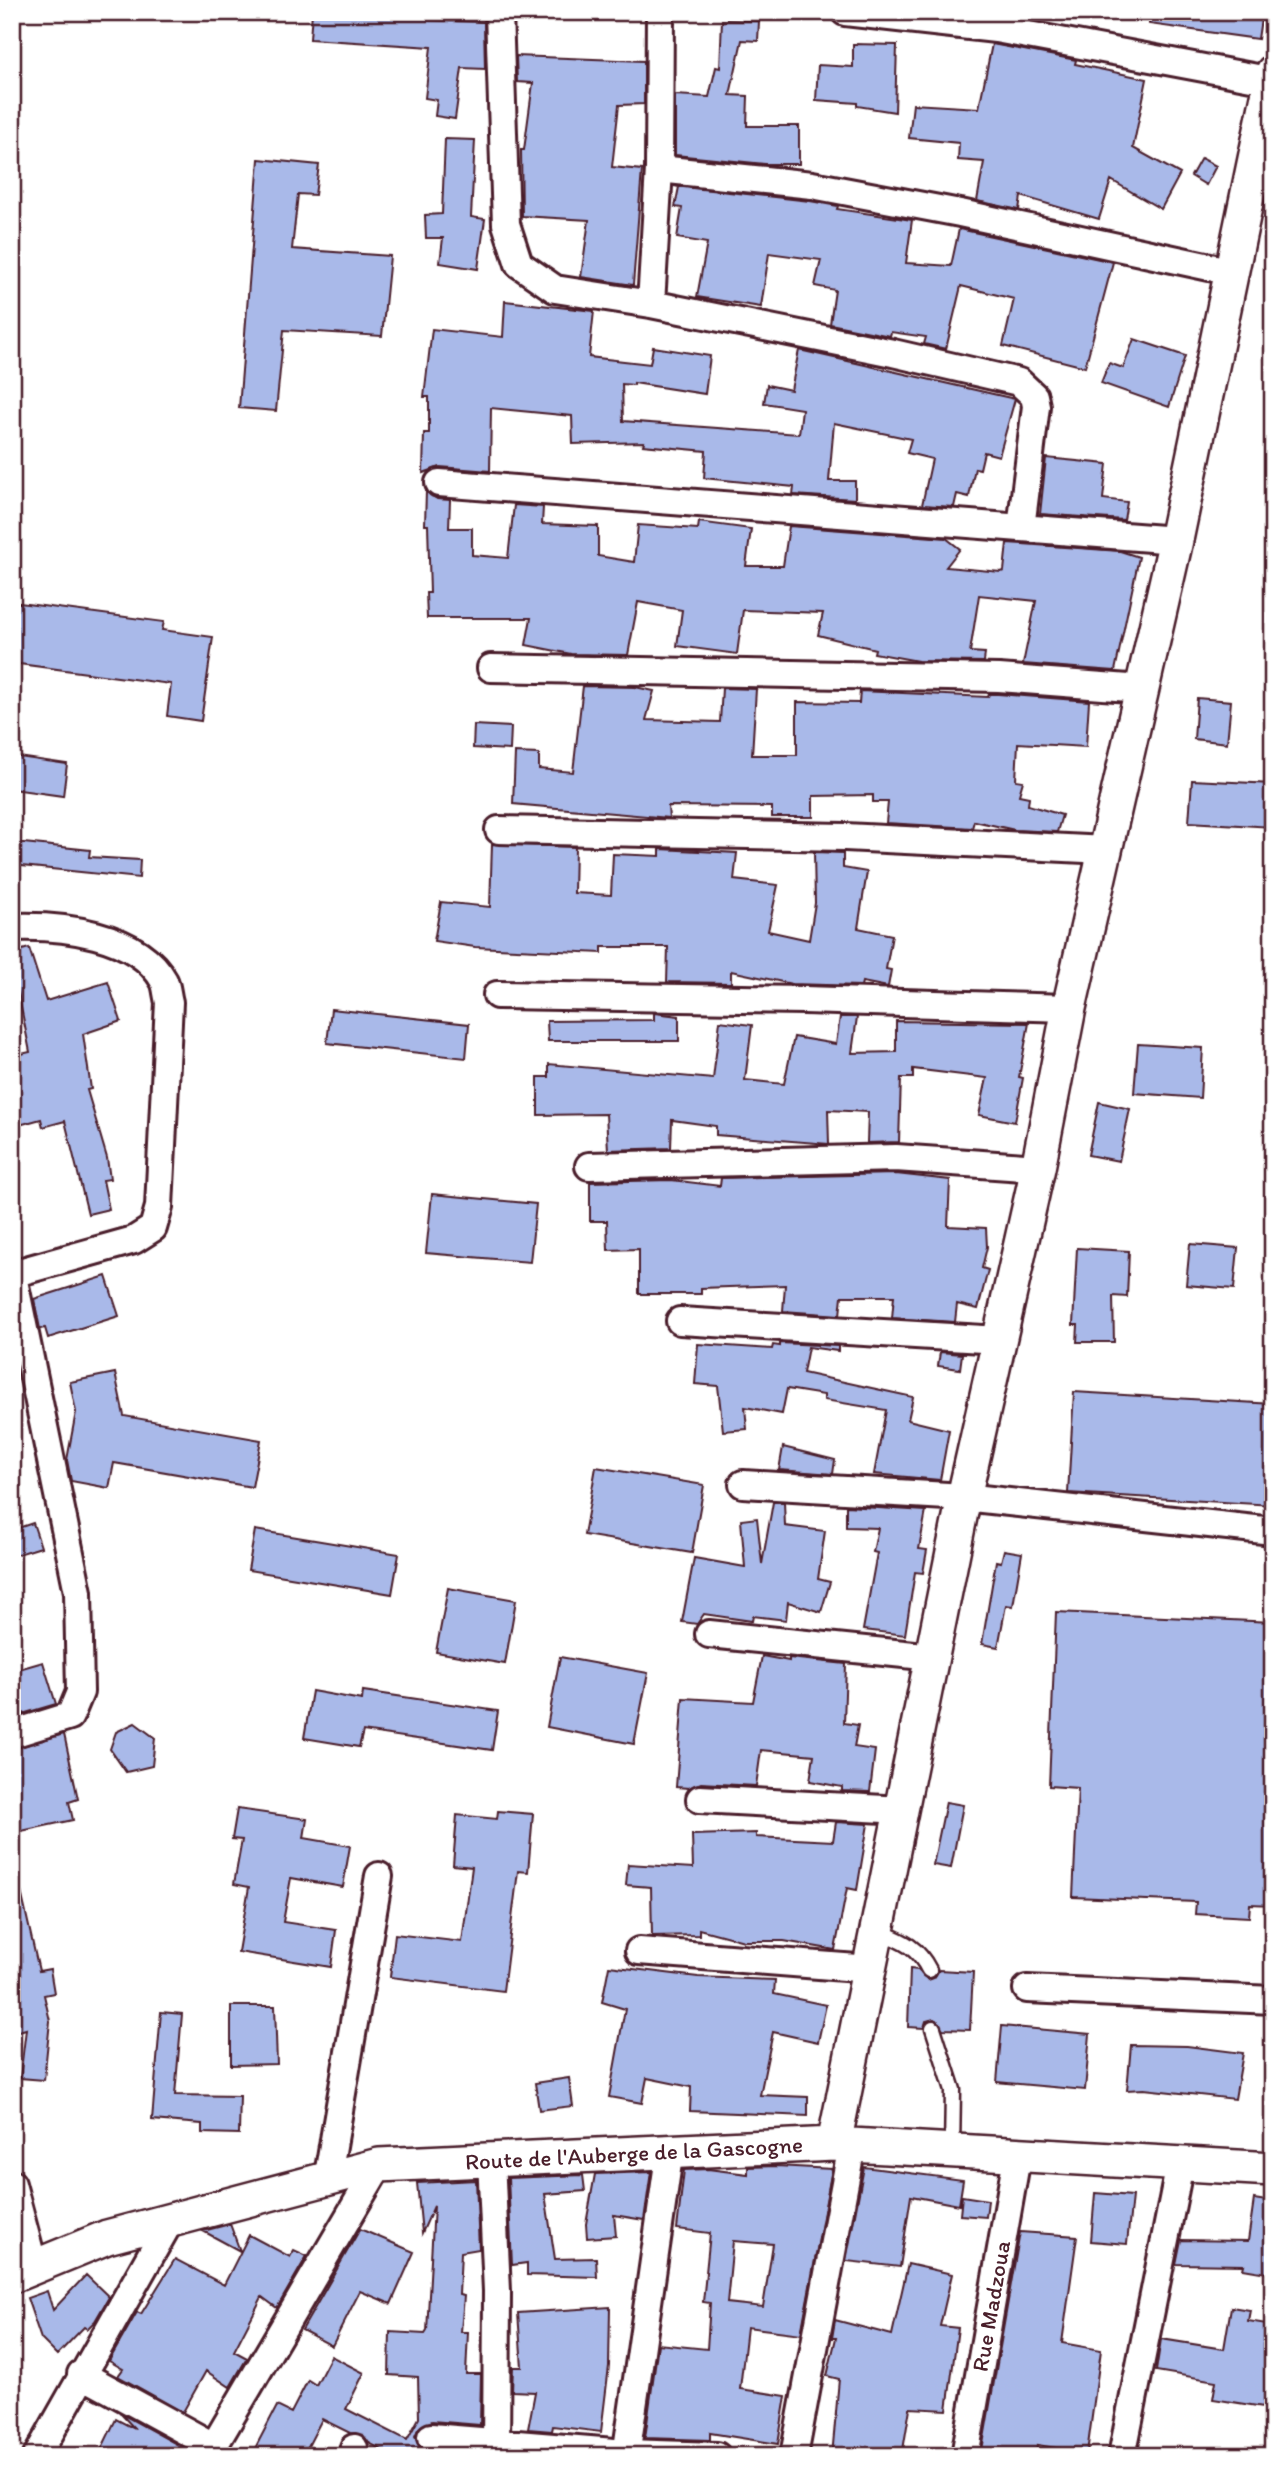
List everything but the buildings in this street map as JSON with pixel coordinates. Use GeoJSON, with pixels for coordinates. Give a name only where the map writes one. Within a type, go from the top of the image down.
{"type":"FeatureCollection","features":[{"type":"Feature","properties":{"kind":"street"},"geometry":{"type":"LineString","coordinates":[[499,12],[506,224],[519,264],[555,289],[651,304],[1020,382],[1034,396],[1036,406],[1021,528]]}},
{"type":"Feature","properties":{"kind":"street"},"geometry":{"type":"LineString","coordinates":[[651,304],[659,169],[660,12]]}},
{"type":"Feature","properties":{"kind":"street"},"geometry":{"type":"LineString","coordinates":[[794,2456],[870,1969],[964,1497],[1038,1168],[1069,1008],[1176,540],[1272,78],[996,20],[845,12]]}},
{"type":"Feature","properties":{"kind":"street"},"geometry":{"type":"LineString","coordinates":[[659,169],[812,185],[960,213],[1233,272]]}},
{"type":"Feature","properties":{"kind":"street"},"geometry":{"type":"LineString","coordinates":[[439,483],[1176,540]]}},
{"type":"Feature","properties":{"kind":"street"},"geometry":{"type":"LineString","coordinates":[[491,668],[999,678],[1142,689]]}},
{"type":"Feature","properties":{"kind":"street"},"geometry":{"type":"LineString","coordinates":[[499,830],[845,837],[1106,850]]}},
{"type":"Feature","properties":{"kind":"street"},"geometry":{"type":"LineString","coordinates":[[12,927],[44,926],[97,937],[126,947],[146,961],[164,982],[169,1002],[159,1207],[153,1228],[134,1240],[12,1273],[78,1592],[81,1661],[80,1692],[70,1716],[12,1734]]}},
{"type":"Feature","properties":{"kind":"street"},"geometry":{"type":"LineString","coordinates":[[497,995],[1069,1008]]}},
{"type":"Feature","properties":{"kind":"street"},"geometry":{"type":"LineString","coordinates":[[589,1166],[896,1158],[1038,1168]]}},
{"type":"Feature","properties":{"kind":"street"},"geometry":{"type":"LineString","coordinates":[[680,1321],[1000,1340]]}},
{"type":"Feature","properties":{"kind":"street"},"geometry":{"type":"LineString","coordinates":[[743,1484],[964,1497],[1273,1531]]}},
{"type":"Feature","properties":{"kind":"street"},"geometry":{"type":"LineString","coordinates":[[709,1634],[933,1657]]}},
{"type":"Feature","properties":{"kind":"street"},"geometry":{"type":"LineString","coordinates":[[700,1799],[903,1810]]}},
{"type":"Feature","properties":{"kind":"street"},"geometry":{"type":"LineString","coordinates":[[327,2181],[379,1876]]}},
{"type":"Feature","properties":{"kind":"street"},"geometry":{"type":"LineString","coordinates":[[639,1951],[870,1969]]}},
{"type":"Feature","properties":{"kind":"street"},"geometry":{"type":"LineString","coordinates":[[1027,1989],[1273,2000]]}},
{"type":"Feature","properties":{"kind":"street","name":"Route de l'Auberge de la Gascogne"},"geometry":{"type":"LineString","coordinates":[[23,2272],[107,2237],[234,2201],[327,2181],[379,2165],[670,2149],[843,2145],[1017,2157],[1273,2169]]}},
{"type":"Feature","properties":{"kind":"street"},"geometry":{"type":"LineString","coordinates":[[626,2454],[670,2149]]}},
{"type":"Feature","properties":{"kind":"street","name":"Rue Madzoua"},"geometry":{"type":"LineString","coordinates":[[965,2456],[1017,2157]]}},
{"type":"Feature","properties":{"kind":"street"},"geometry":{"type":"LineString","coordinates":[[491,2159],[498,2291],[497,2449]]}},
{"type":"Feature","properties":{"kind":"street"},"geometry":{"type":"LineString","coordinates":[[1122,2456],[1180,2164]]}},
{"type":"Feature","properties":{"kind":"street"},"geometry":{"type":"LineString","coordinates":[[81,2374],[210,2451],[379,2165]]}},
{"type":"Feature","properties":{"kind":"street"},"geometry":{"type":"LineString","coordinates":[[12,2184],[23,2272]]}},
{"type":"Feature","properties":{"kind":"street"},"geometry":{"type":"LineString","coordinates":[[37,2456],[170,2221]]}},
{"type":"Feature","properties":{"kind":"street"},"geometry":{"type":"LineString","coordinates":[[431,2437],[497,2449],[717,2456]]}},
{"type":"Feature","properties":{"kind":"lane"},"geometry":{"type":"LineString","coordinates":[[878,1931],[907,1943],[921,1955],[929,1970]]}},
{"type":"Feature","properties":{"kind":"lane"},"geometry":{"type":"LineString","coordinates":[[933,2028],[953,2090],[952,2152]]}}]}
